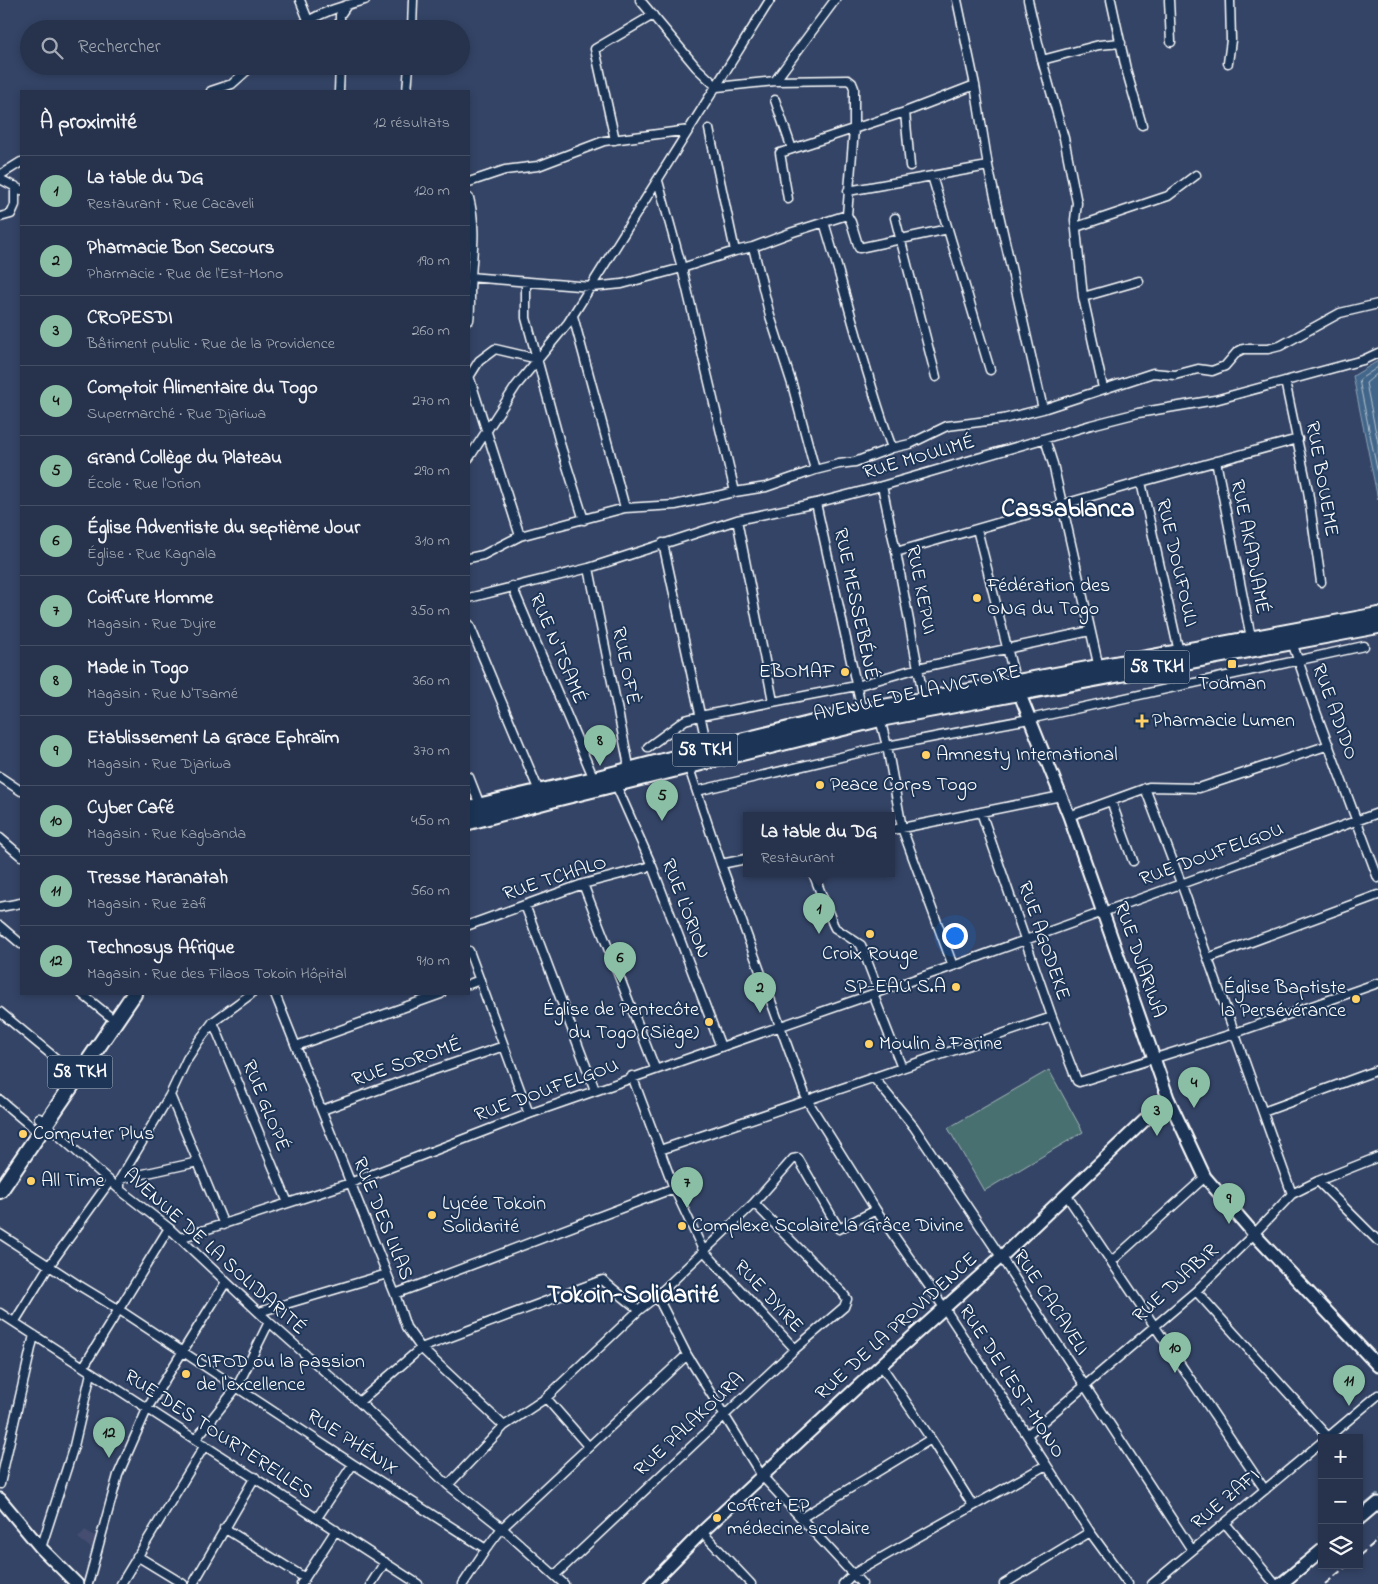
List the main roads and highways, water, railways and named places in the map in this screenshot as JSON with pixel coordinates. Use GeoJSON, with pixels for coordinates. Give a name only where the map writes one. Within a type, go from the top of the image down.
{"type":"FeatureCollection","features":[{"type":"Feature","properties":{"kind":"highway","name":"AVENUE DE LA VICTOIRE"},"geometry":{"type":"LineString","coordinates":[[709,755],[1179,652],[1251,638],[1377,622]]}},
{"type":"Feature","properties":{"kind":"highway","name":"AVENUE DE LA VICTOIRE"},"geometry":{"type":"LineString","coordinates":[[470,822],[616,785],[687,761],[862,712],[924,700],[1017,688],[1292,642],[1377,622]]}},
{"type":"Feature","properties":{"kind":"highway","name":"AVENUE DE LA VICTOIRE"},"geometry":{"type":"LineString","coordinates":[[475,807],[626,771],[687,761]]}},
{"type":"Feature","properties":{"kind":"highway","name":"58 TKH"},"geometry":{"type":"LineString","coordinates":[[0,1191],[71,1071],[123,995]]}},
{"type":"Feature","properties":{"kind":"highway","name":"58 TKH"},"geometry":{"type":"LineString","coordinates":[[0,1178],[133,995]]}},
{"type":"Feature","properties":{"kind":"water"},"geometry":{"type":"Polygon","coordinates":[[[1378,361],[1378,500],[1353,376],[1378,361]]]}},
{"type":"Feature","properties":{"kind":"waterway"},"geometry":{"type":"LineString","coordinates":[[1363,1506],[1378,1494]]}},
{"type":"Feature","properties":{"kind":"waterway"},"geometry":{"type":"LineString","coordinates":[[1276,1579],[1301,1559]]}},
{"type":"Feature","properties":{"kind":"railway"},"geometry":{"type":"LineString","coordinates":[[1363,1553],[1378,1540]]}},
{"type":"Feature","properties":{"kind":"railway"},"geometry":{"type":"LineString","coordinates":[[1325,1584],[1343,1569]]}},
{"type":"Feature","properties":{"kind":"place","name":"Fédération des ONG du Togo"},"geometry":{"type":"Point","coordinates":[977,598]}},
{"type":"Feature","properties":{"kind":"place","name":"Todman"},"geometry":{"type":"Point","coordinates":[1232,664]}},
{"type":"Feature","properties":{"kind":"place","name":"EBOMAF"},"geometry":{"type":"Point","coordinates":[845,672]}},
{"type":"Feature","properties":{"kind":"place","name":"Pharmacie Lumen"},"geometry":{"type":"Point","coordinates":[1142,721]}},
{"type":"Feature","properties":{"kind":"place","name":"Amnesty International"},"geometry":{"type":"Point","coordinates":[926,755]}},
{"type":"Feature","properties":{"kind":"place","name":"Made in Togo"},"geometry":{"type":"Point","coordinates":[600,766]}},
{"type":"Feature","properties":{"kind":"place","name":"Peace Corps Togo"},"geometry":{"type":"Point","coordinates":[820,785]}},
{"type":"Feature","properties":{"kind":"place","name":"Grand Collège du Plateau"},"geometry":{"type":"Point","coordinates":[662,821]}},
{"type":"Feature","properties":{"kind":"place","name":"La table du DG"},"geometry":{"type":"Point","coordinates":[819,934]}},
{"type":"Feature","properties":{"kind":"place","name":"Croix Rouge"},"geometry":{"type":"Point","coordinates":[870,934]}},
{"type":"Feature","properties":{"kind":"place","name":"Église Adventiste du septième Jour"},"geometry":{"type":"Point","coordinates":[620,983]}},
{"type":"Feature","properties":{"kind":"place","name":"SP-EAU S.A"},"geometry":{"type":"Point","coordinates":[956,987]}},
{"type":"Feature","properties":{"kind":"place","name":"Église Baptiste la Persévérance"},"geometry":{"type":"Point","coordinates":[1356,999]}},
{"type":"Feature","properties":{"kind":"place","name":"Pharmacie Bon Secours"},"geometry":{"type":"Point","coordinates":[760,1013]}},
{"type":"Feature","properties":{"kind":"place","name":"Église de Pentecôte du Togo (Siège)"},"geometry":{"type":"Point","coordinates":[709,1022]}},
{"type":"Feature","properties":{"kind":"place","name":"Moulin à Farine"},"geometry":{"type":"Point","coordinates":[869,1044]}},
{"type":"Feature","properties":{"kind":"place","name":"Comptoir Alimentaire du Togo"},"geometry":{"type":"Point","coordinates":[1194,1108]}},
{"type":"Feature","properties":{"kind":"place","name":"Computer Plus"},"geometry":{"type":"Point","coordinates":[23,1134]}},
{"type":"Feature","properties":{"kind":"place","name":"CROPESDI"},"geometry":{"type":"Point","coordinates":[1157,1136]}},
{"type":"Feature","properties":{"kind":"place","name":"All Time"},"geometry":{"type":"Point","coordinates":[31,1181]}},
{"type":"Feature","properties":{"kind":"place","name":"Coiffure Homme"},"geometry":{"type":"Point","coordinates":[687,1208]}},
{"type":"Feature","properties":{"kind":"place","name":"Lycée Tokoin Solidarité"},"geometry":{"type":"Point","coordinates":[432,1215]}},
{"type":"Feature","properties":{"kind":"place","name":"Etablissement La Grace Ephraïm"},"geometry":{"type":"Point","coordinates":[1229,1224]}},
{"type":"Feature","properties":{"kind":"place","name":"Complexe Scolaire la Grâce Divine"},"geometry":{"type":"Point","coordinates":[682,1226]}},
{"type":"Feature","properties":{"kind":"place","name":"Cyber Café"},"geometry":{"type":"Point","coordinates":[1175,1373]}},
{"type":"Feature","properties":{"kind":"place","name":"CIFOD ou la passion de l'excellence"},"geometry":{"type":"Point","coordinates":[186,1374]}},
{"type":"Feature","properties":{"kind":"place","name":"Tresse Maranatah"},"geometry":{"type":"Point","coordinates":[1349,1406]}},
{"type":"Feature","properties":{"kind":"place","name":"Technosys Afrique"},"geometry":{"type":"Point","coordinates":[109,1458]}},
{"type":"Feature","properties":{"kind":"place","name":"coffret EP médecine scolaire"},"geometry":{"type":"Point","coordinates":[717,1518]}},
{"type":"Feature","properties":{"kind":"district","name":"Cassablanca"},"geometry":{"type":"Point","coordinates":[1068,510]}},
{"type":"Feature","properties":{"kind":"district","name":"Tokoin-Solidarité"},"geometry":{"type":"Point","coordinates":[633,1296]}}]}
